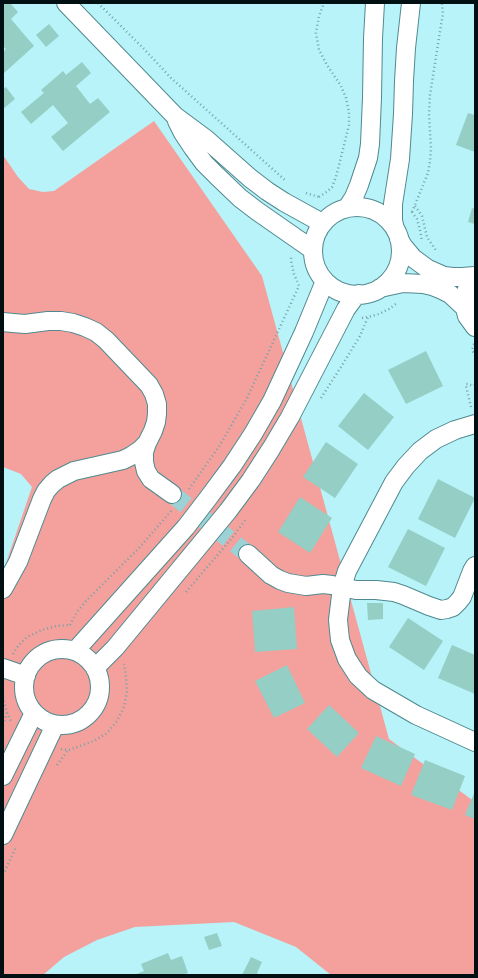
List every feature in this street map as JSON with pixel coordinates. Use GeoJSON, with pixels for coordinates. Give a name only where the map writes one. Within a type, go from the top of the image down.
{"type":"FeatureCollection","features":[{"type":"Feature","properties":{"kind":"street"},"geometry":{"type":"LineString","coordinates":[[66,3],[175,116],[206,139],[256,182],[284,202],[322,223]]}},
{"type":"Feature","properties":{"kind":"street"},"geometry":{"type":"LineString","coordinates":[[347,208],[359,185],[368,158],[370,144],[373,38],[376,3]]}},
{"type":"Feature","properties":{"kind":"street"},"geometry":{"type":"LineString","coordinates":[[380,288],[393,275],[400,257],[393,204],[400,159],[406,48],[411,3]]}},
{"type":"Feature","properties":{"kind":"street"},"geometry":{"type":"LineString","coordinates":[[175,116],[183,133],[193,148],[204,163],[217,176],[251,207],[313,250]]}},
{"type":"Feature","properties":{"kind":"street"},"geometry":{"type":"LineString","coordinates":[[465,308],[450,294],[432,286],[423,284],[403,283],[359,294],[341,292],[332,288],[318,272],[314,262],[314,240],[322,223],[338,211],[356,207],[375,210],[390,222],[403,246],[413,258],[428,269],[444,276],[462,278],[475,276]]}},
{"type":"Feature","properties":{"kind":"street"},"geometry":{"type":"LineString","coordinates":[[475,279],[468,289],[465,298],[465,308],[475,335]]}},
{"type":"Feature","properties":{"kind":"street"},"geometry":{"type":"LineString","coordinates":[[75,651],[186,527],[232,466],[272,401],[304,332],[325,281]]}},
{"type":"Feature","properties":{"kind":"street"},"geometry":{"type":"LineString","coordinates":[[95,668],[115,648],[228,511],[251,480],[290,417],[346,309],[359,294]]}},
{"type":"Feature","properties":{"kind":"street"},"geometry":{"type":"LineString","coordinates":[[3,322],[25,324],[60,321],[73,323],[90,330],[106,340],[143,378],[154,394],[157,404],[156,422],[153,431],[140,450],[123,460],[66,474],[52,484],[46,491],[18,562],[3,589]]}},
{"type":"Feature","properties":{"kind":"street"},"geometry":{"type":"LineString","coordinates":[[473,415],[455,430],[436,439],[420,451],[394,482],[348,571],[342,587],[338,620],[340,640],[347,659],[358,676],[373,690],[416,715],[475,742]]}},
{"type":"Feature","properties":{"kind":"street"},"geometry":{"type":"LineString","coordinates":[[146,443],[144,462],[146,471],[151,479]]}},
{"type":"Feature","properties":{"kind":"street"},"geometry":{"type":"LineString","coordinates":[[102,465],[127,469],[151,479],[178,498]]}},
{"type":"Feature","properties":{"kind":"street"},"geometry":{"type":"LineString","coordinates":[[248,554],[271,575],[288,583],[306,586],[323,584],[356,590],[394,592],[407,596],[435,609],[441,610],[448,609],[453,606],[462,597],[475,566]]}},
{"type":"Feature","properties":{"kind":"street"},"geometry":{"type":"LineString","coordinates":[[67,649],[83,655],[95,668],[99,677],[99,696],[96,705],[83,719],[65,725],[55,725],[40,718],[30,708],[25,696],[24,683],[29,668],[42,655],[49,651],[67,649]]}},
{"type":"Feature","properties":{"kind":"street"},"geometry":{"type":"LineString","coordinates":[[4,669],[26,676]]}},
{"type":"Feature","properties":{"kind":"street"},"geometry":{"type":"LineString","coordinates":[[3,776],[34,713]]}},
{"type":"Feature","properties":{"kind":"street"},"geometry":{"type":"LineString","coordinates":[[3,835],[55,725]]}},
{"type":"Feature","properties":{"kind":"path"},"geometry":{"type":"LineString","coordinates":[[98,3],[172,78],[287,181]]}},
{"type":"Feature","properties":{"kind":"path"},"geometry":{"type":"LineString","coordinates":[[302,212],[310,202],[328,192],[332,187],[336,177],[349,125],[349,112],[346,98],[341,86],[319,50],[316,33],[319,16],[324,3]]}},
{"type":"Feature","properties":{"kind":"path"},"geometry":{"type":"LineString","coordinates":[[412,212],[428,173],[430,161],[431,149],[429,114],[431,85],[443,14],[442,3]]}},
{"type":"Feature","properties":{"kind":"path"},"geometry":{"type":"LineString","coordinates":[[304,192],[319,197]]}},
{"type":"Feature","properties":{"kind":"path"},"geometry":{"type":"LineString","coordinates":[[415,206],[422,216],[427,237],[436,251],[440,254]]}},
{"type":"Feature","properties":{"kind":"path"},"geometry":{"type":"LineString","coordinates":[[70,625],[77,612],[86,601],[139,548],[167,517],[178,498],[220,445],[247,398],[299,286],[291,261],[292,236]]}},
{"type":"Feature","properties":{"kind":"path"},"geometry":{"type":"LineString","coordinates":[[475,335],[472,350],[475,355]]}},
{"type":"Feature","properties":{"kind":"path"},"geometry":{"type":"LineString","coordinates":[[473,415],[466,384],[475,386]]}},
{"type":"Feature","properties":{"kind":"path"},"geometry":{"type":"LineString","coordinates":[[4,669],[18,646],[27,637],[42,630],[56,626],[70,625],[80,626],[93,631]]}},
{"type":"Feature","properties":{"kind":"path"},"geometry":{"type":"LineString","coordinates":[[46,746],[69,750],[94,741],[107,733],[117,721],[124,708],[127,692],[124,664],[115,648]]}},
{"type":"Feature","properties":{"kind":"path"},"geometry":{"type":"LineString","coordinates":[[3,725],[7,713]]}},
{"type":"Feature","properties":{"kind":"shaded area"},"geometry":{"type":"Polygon","coordinates":[[[154,121],[262,276],[389,739],[475,802],[475,975],[331,975],[296,947],[234,922],[135,927],[97,940],[64,957],[43,975],[3,975],[3,572],[32,487],[21,474],[3,467],[3,155],[18,177],[29,189],[43,192],[54,191],[154,121]]]}},
{"type":"Feature","properties":{"kind":"building"},"geometry":{"type":"Polygon","coordinates":[[[3,3],[10,3],[18,12],[11,19],[34,46],[3,74],[3,52],[6,49],[3,46],[3,3]]]}},
{"type":"Feature","properties":{"kind":"building"},"geometry":{"type":"Polygon","coordinates":[[[49,24],[59,36],[46,47],[36,35],[49,24]]]}},
{"type":"Feature","properties":{"kind":"building"},"geometry":{"type":"Polygon","coordinates":[[[82,62],[91,73],[76,86],[90,104],[98,98],[110,112],[63,151],[51,137],[68,123],[53,105],[31,124],[21,112],[44,93],[41,90],[63,71],[66,75],[82,62]]]}},
{"type":"Feature","properties":{"kind":"building"},"geometry":{"type":"Polygon","coordinates":[[[6,87],[15,99],[3,109],[3,89],[6,87]]]}},
{"type":"Feature","properties":{"kind":"building"},"geometry":{"type":"Polygon","coordinates":[[[468,113],[475,115],[475,152],[456,145],[468,113]]]}},
{"type":"Feature","properties":{"kind":"building"},"geometry":{"type":"Polygon","coordinates":[[[472,208],[475,209],[475,224],[468,222],[472,208]]]}},
{"type":"Feature","properties":{"kind":"building"},"geometry":{"type":"Polygon","coordinates":[[[426,351],[443,386],[406,404],[388,370],[426,351]]]}},
{"type":"Feature","properties":{"kind":"building"},"geometry":{"type":"Polygon","coordinates":[[[364,393],[394,417],[368,450],[338,426],[364,393]]]}},
{"type":"Feature","properties":{"kind":"building"},"geometry":{"type":"Polygon","coordinates":[[[326,442],[358,464],[335,498],[303,477],[326,442]]]}},
{"type":"Feature","properties":{"kind":"building"},"geometry":{"type":"Polygon","coordinates":[[[438,479],[475,498],[455,538],[418,519],[438,479]]]}},
{"type":"Feature","properties":{"kind":"building"},"geometry":{"type":"Polygon","coordinates":[[[300,497],[332,518],[310,553],[278,532],[300,497]]]}},
{"type":"Feature","properties":{"kind":"building"},"geometry":{"type":"Polygon","coordinates":[[[408,529],[445,548],[426,586],[388,567],[408,529]]]}},
{"type":"Feature","properties":{"kind":"building"},"geometry":{"type":"Polygon","coordinates":[[[367,603],[383,603],[383,619],[368,620],[367,603]]]}},
{"type":"Feature","properties":{"kind":"building"},"geometry":{"type":"Polygon","coordinates":[[[294,607],[297,649],[255,652],[252,611],[294,607]]]}},
{"type":"Feature","properties":{"kind":"building"},"geometry":{"type":"Polygon","coordinates":[[[408,618],[443,641],[424,670],[389,647],[408,618]]]}},
{"type":"Feature","properties":{"kind":"building"},"geometry":{"type":"Polygon","coordinates":[[[452,645],[475,655],[475,694],[438,678],[452,645]]]}},
{"type":"Feature","properties":{"kind":"building"},"geometry":{"type":"Polygon","coordinates":[[[287,665],[305,703],[274,718],[255,681],[287,665]]]}},
{"type":"Feature","properties":{"kind":"building"},"geometry":{"type":"Polygon","coordinates":[[[329,705],[359,733],[337,757],[307,729],[329,705]]]}},
{"type":"Feature","properties":{"kind":"building"},"geometry":{"type":"Polygon","coordinates":[[[376,736],[415,754],[401,786],[361,768],[376,736]]]}},
{"type":"Feature","properties":{"kind":"building"},"geometry":{"type":"Polygon","coordinates":[[[425,760],[465,776],[452,810],[411,795],[425,760]]]}},
{"type":"Feature","properties":{"kind":"building"},"geometry":{"type":"Polygon","coordinates":[[[475,791],[475,819],[465,815],[475,791]]]}},
{"type":"Feature","properties":{"kind":"building"},"geometry":{"type":"Polygon","coordinates":[[[217,933],[222,946],[209,950],[204,937],[217,933]]]}},
{"type":"Feature","properties":{"kind":"building"},"geometry":{"type":"Polygon","coordinates":[[[168,953],[171,960],[182,956],[188,973],[182,975],[134,975],[144,971],[141,964],[168,953]]]}},
{"type":"Feature","properties":{"kind":"building"},"geometry":{"type":"Polygon","coordinates":[[[251,957],[262,962],[257,973],[259,975],[242,975],[251,957]]]}},
{"type":"Feature","properties":{"kind":"tunnel"},"geometry":{"type":"LineString","coordinates":[[172,494],[248,554]]}}]}
